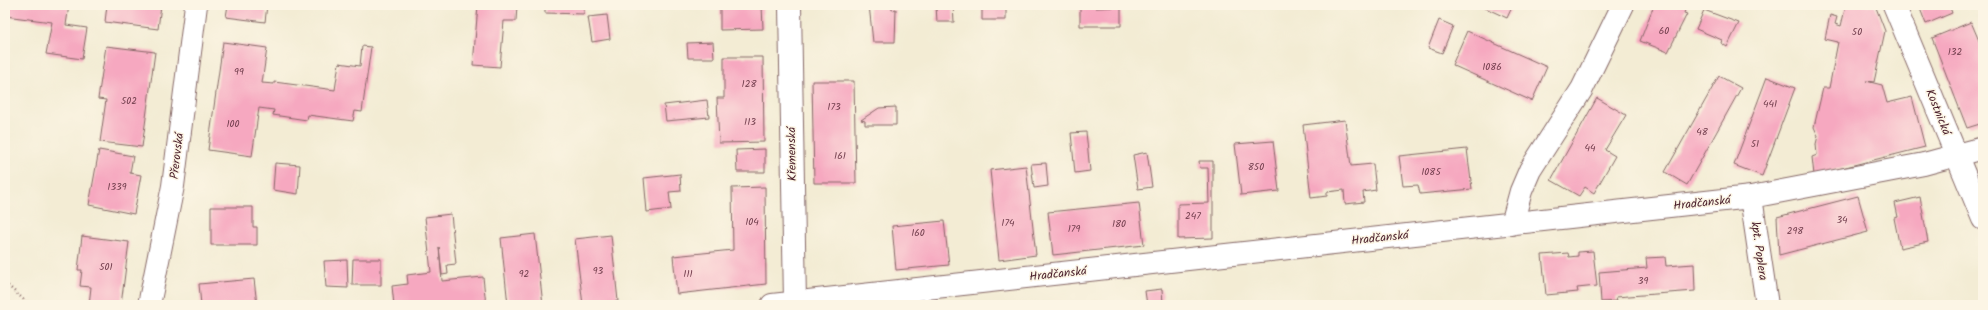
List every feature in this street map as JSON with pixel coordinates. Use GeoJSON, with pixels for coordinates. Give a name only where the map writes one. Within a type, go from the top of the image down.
{"type":"FeatureCollection","features":[{"type":"Feature","properties":{"kind":"street","name":"Přerovská"},"geometry":{"type":"LineString","coordinates":[[149,305],[173,186],[196,5]]}},
{"type":"Feature","properties":{"kind":"street","name":"Křemenská"},"geometry":{"type":"LineString","coordinates":[[790,5],[795,303]]}},
{"type":"Feature","properties":{"kind":"street"},"geometry":{"type":"LineString","coordinates":[[1512,224],[1521,191],[1530,170],[1582,89],[1623,5]]}},
{"type":"Feature","properties":{"kind":"street","name":"Kostnická"},"geometry":{"type":"LineString","coordinates":[[1894,5],[1983,219]]}},
{"type":"Feature","properties":{"kind":"street","name":"Hradčanská"},"geometry":{"type":"LineString","coordinates":[[772,305],[1750,197],[1924,164],[1983,148]]}},
{"type":"Feature","properties":{"kind":"street","name":"kpt. Poplera"},"geometry":{"type":"LineString","coordinates":[[1750,197],[1766,305]]}},
{"type":"Feature","properties":{"kind":"path"},"geometry":{"type":"LineString","coordinates":[[5,284],[30,305]]}},
{"type":"Feature","properties":{"kind":"building"},"geometry":{"type":"Polygon","coordinates":[[[5,5],[69,5],[66,25],[87,28],[82,59],[46,54],[52,22],[5,16],[5,5]]]}},
{"type":"Feature","properties":{"kind":"building"},"geometry":{"type":"Polygon","coordinates":[[[107,5],[161,5],[158,29],[105,22],[107,5]]]}},
{"type":"Feature","properties":{"kind":"building"},"geometry":{"type":"Polygon","coordinates":[[[228,5],[267,5],[265,22],[226,17],[228,5]]]}},
{"type":"Feature","properties":{"kind":"building"},"geometry":{"type":"Polygon","coordinates":[[[478,5],[517,5],[516,21],[504,21],[500,67],[473,65],[478,5]]]}},
{"type":"Feature","properties":{"kind":"building"},"geometry":{"type":"Polygon","coordinates":[[[545,5],[584,5],[584,14],[545,13],[545,5]]]}},
{"type":"Feature","properties":{"kind":"building"},"geometry":{"type":"Polygon","coordinates":[[[720,5],[762,5],[763,29],[720,30],[720,5]]]}},
{"type":"Feature","properties":{"kind":"building"},"geometry":{"type":"Polygon","coordinates":[[[869,5],[891,5],[892,10],[896,9],[895,42],[873,42],[869,5]]]}},
{"type":"Feature","properties":{"kind":"building"},"geometry":{"type":"Polygon","coordinates":[[[936,5],[953,5],[954,22],[937,22],[936,5]]]}},
{"type":"Feature","properties":{"kind":"building"},"geometry":{"type":"Polygon","coordinates":[[[982,5],[1006,5],[1006,20],[982,20],[982,5]]]}},
{"type":"Feature","properties":{"kind":"building"},"geometry":{"type":"Polygon","coordinates":[[[1080,5],[1096,5],[1096,8],[1121,7],[1121,26],[1080,26],[1080,5]]]}},
{"type":"Feature","properties":{"kind":"building"},"geometry":{"type":"Polygon","coordinates":[[[1479,5],[1513,5],[1507,18],[1479,5]]]}},
{"type":"Feature","properties":{"kind":"building"},"geometry":{"type":"Polygon","coordinates":[[[1654,5],[1687,5],[1684,13],[1687,14],[1668,52],[1640,41],[1654,5]]]}},
{"type":"Feature","properties":{"kind":"building"},"geometry":{"type":"Polygon","coordinates":[[[1846,5],[1875,5],[1885,31],[1874,82],[1866,81],[1882,85],[1887,103],[1912,97],[1925,147],[1814,175],[1812,157],[1817,155],[1816,144],[1818,136],[1814,127],[1823,88],[1829,88],[1838,42],[1825,39],[1830,15],[1837,17],[1835,24],[1841,26],[1846,5]]]}},
{"type":"Feature","properties":{"kind":"building"},"geometry":{"type":"Polygon","coordinates":[[[1949,5],[1952,13],[1926,24],[1919,6],[1949,5]]]}},
{"type":"Feature","properties":{"kind":"building"},"geometry":{"type":"Polygon","coordinates":[[[1704,10],[1739,23],[1727,47],[1721,43],[1722,40],[1696,29],[1704,10]]]}},
{"type":"Feature","properties":{"kind":"building"},"geometry":{"type":"Polygon","coordinates":[[[607,15],[610,39],[592,42],[588,17],[607,15]]]}},
{"type":"Feature","properties":{"kind":"building"},"geometry":{"type":"Polygon","coordinates":[[[1439,20],[1453,26],[1442,53],[1428,48],[1439,20]]]}},
{"type":"Feature","properties":{"kind":"building"},"geometry":{"type":"Polygon","coordinates":[[[1971,22],[1983,50],[1983,123],[1967,128],[1932,38],[1971,22]]]}},
{"type":"Feature","properties":{"kind":"building"},"geometry":{"type":"Polygon","coordinates":[[[1467,31],[1547,67],[1532,101],[1452,65],[1467,31]]]}},
{"type":"Feature","properties":{"kind":"building"},"geometry":{"type":"Polygon","coordinates":[[[223,42],[267,48],[262,83],[274,84],[274,82],[335,90],[339,63],[360,66],[362,46],[371,47],[362,112],[355,111],[353,121],[308,115],[307,120],[273,115],[274,110],[259,108],[252,156],[208,150],[223,42]]]}},
{"type":"Feature","properties":{"kind":"building"},"geometry":{"type":"Polygon","coordinates":[[[713,42],[714,58],[688,58],[687,43],[713,42]]]}},
{"type":"Feature","properties":{"kind":"building"},"geometry":{"type":"Polygon","coordinates":[[[106,46],[155,52],[142,147],[100,142],[106,100],[98,99],[106,46]]]}},
{"type":"Feature","properties":{"kind":"building"},"geometry":{"type":"Polygon","coordinates":[[[724,57],[763,57],[764,142],[719,143],[717,98],[724,98],[724,57]]]}},
{"type":"Feature","properties":{"kind":"building"},"geometry":{"type":"Polygon","coordinates":[[[1719,76],[1741,88],[1687,185],[1665,172],[1719,76]]]}},
{"type":"Feature","properties":{"kind":"building"},"geometry":{"type":"Polygon","coordinates":[[[1767,77],[1795,88],[1762,176],[1734,165],[1767,77]]]}},
{"type":"Feature","properties":{"kind":"building"},"geometry":{"type":"Polygon","coordinates":[[[812,81],[854,81],[856,183],[814,183],[812,81]]]}},
{"type":"Feature","properties":{"kind":"building"},"geometry":{"type":"Polygon","coordinates":[[[1597,98],[1626,115],[1605,150],[1615,156],[1594,193],[1585,187],[1579,196],[1551,180],[1597,98]]]}},
{"type":"Feature","properties":{"kind":"building"},"geometry":{"type":"Polygon","coordinates":[[[707,100],[709,117],[666,121],[664,105],[707,100]]]}},
{"type":"Feature","properties":{"kind":"building"},"geometry":{"type":"Polygon","coordinates":[[[896,107],[896,125],[865,125],[865,121],[861,120],[879,108],[896,107]]]}},
{"type":"Feature","properties":{"kind":"building"},"geometry":{"type":"Polygon","coordinates":[[[1345,120],[1351,166],[1373,164],[1376,190],[1363,192],[1364,202],[1345,204],[1344,190],[1327,192],[1327,196],[1311,198],[1303,125],[1345,120]]]}},
{"type":"Feature","properties":{"kind":"building"},"geometry":{"type":"Polygon","coordinates":[[[1086,132],[1090,171],[1075,173],[1071,133],[1086,132]]]}},
{"type":"Feature","properties":{"kind":"building"},"geometry":{"type":"Polygon","coordinates":[[[1273,141],[1279,191],[1241,195],[1235,144],[1273,141]]]}},
{"type":"Feature","properties":{"kind":"building"},"geometry":{"type":"Polygon","coordinates":[[[765,149],[765,172],[737,172],[736,150],[765,149]]]}},
{"type":"Feature","properties":{"kind":"building"},"geometry":{"type":"Polygon","coordinates":[[[1467,149],[1472,189],[1420,194],[1418,185],[1403,186],[1399,156],[1467,149]]]}},
{"type":"Feature","properties":{"kind":"building"},"geometry":{"type":"Polygon","coordinates":[[[99,150],[133,156],[130,173],[141,175],[134,214],[89,205],[99,150]]]}},
{"type":"Feature","properties":{"kind":"building"},"geometry":{"type":"Polygon","coordinates":[[[1147,152],[1152,187],[1138,189],[1133,155],[1147,152]]]}},
{"type":"Feature","properties":{"kind":"building"},"geometry":{"type":"Polygon","coordinates":[[[1199,161],[1213,161],[1213,238],[1178,239],[1178,204],[1209,203],[1208,168],[1200,168],[1199,161]]]}},
{"type":"Feature","properties":{"kind":"building"},"geometry":{"type":"Polygon","coordinates":[[[275,163],[300,165],[298,194],[273,190],[275,163]]]}},
{"type":"Feature","properties":{"kind":"building"},"geometry":{"type":"Polygon","coordinates":[[[1046,163],[1048,186],[1034,188],[1031,164],[1046,163]]]}},
{"type":"Feature","properties":{"kind":"building"},"geometry":{"type":"Polygon","coordinates":[[[1026,166],[1036,255],[999,260],[990,170],[1026,166]]]}},
{"type":"Feature","properties":{"kind":"building"},"geometry":{"type":"Polygon","coordinates":[[[680,174],[681,191],[669,192],[671,209],[647,212],[644,178],[680,174]]]}},
{"type":"Feature","properties":{"kind":"building"},"geometry":{"type":"Polygon","coordinates":[[[765,187],[766,284],[677,294],[673,256],[733,250],[732,188],[765,187]]]}},
{"type":"Feature","properties":{"kind":"building"},"geometry":{"type":"Polygon","coordinates":[[[1858,196],[1868,232],[1779,255],[1777,217],[1858,196]]]}},
{"type":"Feature","properties":{"kind":"building"},"geometry":{"type":"Polygon","coordinates":[[[1920,197],[1928,242],[1900,248],[1894,218],[1898,217],[1895,203],[1920,197]]]}},
{"type":"Feature","properties":{"kind":"building"},"geometry":{"type":"Polygon","coordinates":[[[1139,203],[1144,245],[1053,255],[1048,212],[1139,203]]]}},
{"type":"Feature","properties":{"kind":"building"},"geometry":{"type":"Polygon","coordinates":[[[211,207],[253,207],[253,227],[257,227],[257,245],[211,245],[211,207]]]}},
{"type":"Feature","properties":{"kind":"building"},"geometry":{"type":"Polygon","coordinates":[[[451,214],[456,264],[447,265],[448,274],[442,275],[439,247],[442,281],[483,277],[486,305],[394,305],[392,286],[408,284],[407,275],[431,272],[425,217],[451,214]]]}},
{"type":"Feature","properties":{"kind":"building"},"geometry":{"type":"Polygon","coordinates":[[[944,221],[949,265],[896,270],[892,226],[944,221]]]}},
{"type":"Feature","properties":{"kind":"building"},"geometry":{"type":"Polygon","coordinates":[[[535,234],[543,305],[508,305],[501,238],[535,234]]]}},
{"type":"Feature","properties":{"kind":"building"},"geometry":{"type":"Polygon","coordinates":[[[611,235],[618,301],[583,305],[575,239],[611,235]]]}},
{"type":"Feature","properties":{"kind":"building"},"geometry":{"type":"Polygon","coordinates":[[[82,236],[129,242],[121,305],[89,305],[91,287],[80,286],[82,270],[78,270],[82,236]]]}},
{"type":"Feature","properties":{"kind":"building"},"geometry":{"type":"Polygon","coordinates":[[[1593,251],[1597,286],[1577,288],[1578,292],[1546,295],[1542,255],[1568,253],[1569,257],[1578,256],[1578,252],[1593,251]]]}},
{"type":"Feature","properties":{"kind":"building"},"geometry":{"type":"Polygon","coordinates":[[[1665,257],[1666,266],[1694,264],[1695,291],[1616,297],[1617,301],[1601,302],[1599,272],[1647,268],[1646,258],[1665,257]]]}},
{"type":"Feature","properties":{"kind":"building"},"geometry":{"type":"Polygon","coordinates":[[[353,259],[381,259],[381,285],[352,285],[353,259]]]}},
{"type":"Feature","properties":{"kind":"building"},"geometry":{"type":"Polygon","coordinates":[[[347,260],[348,288],[326,287],[324,261],[347,260]]]}},
{"type":"Feature","properties":{"kind":"building"},"geometry":{"type":"Polygon","coordinates":[[[254,279],[257,305],[201,305],[199,284],[254,279]]]}},
{"type":"Feature","properties":{"kind":"building"},"geometry":{"type":"Polygon","coordinates":[[[1162,289],[1163,304],[1147,305],[1145,291],[1162,289]]]}}]}
